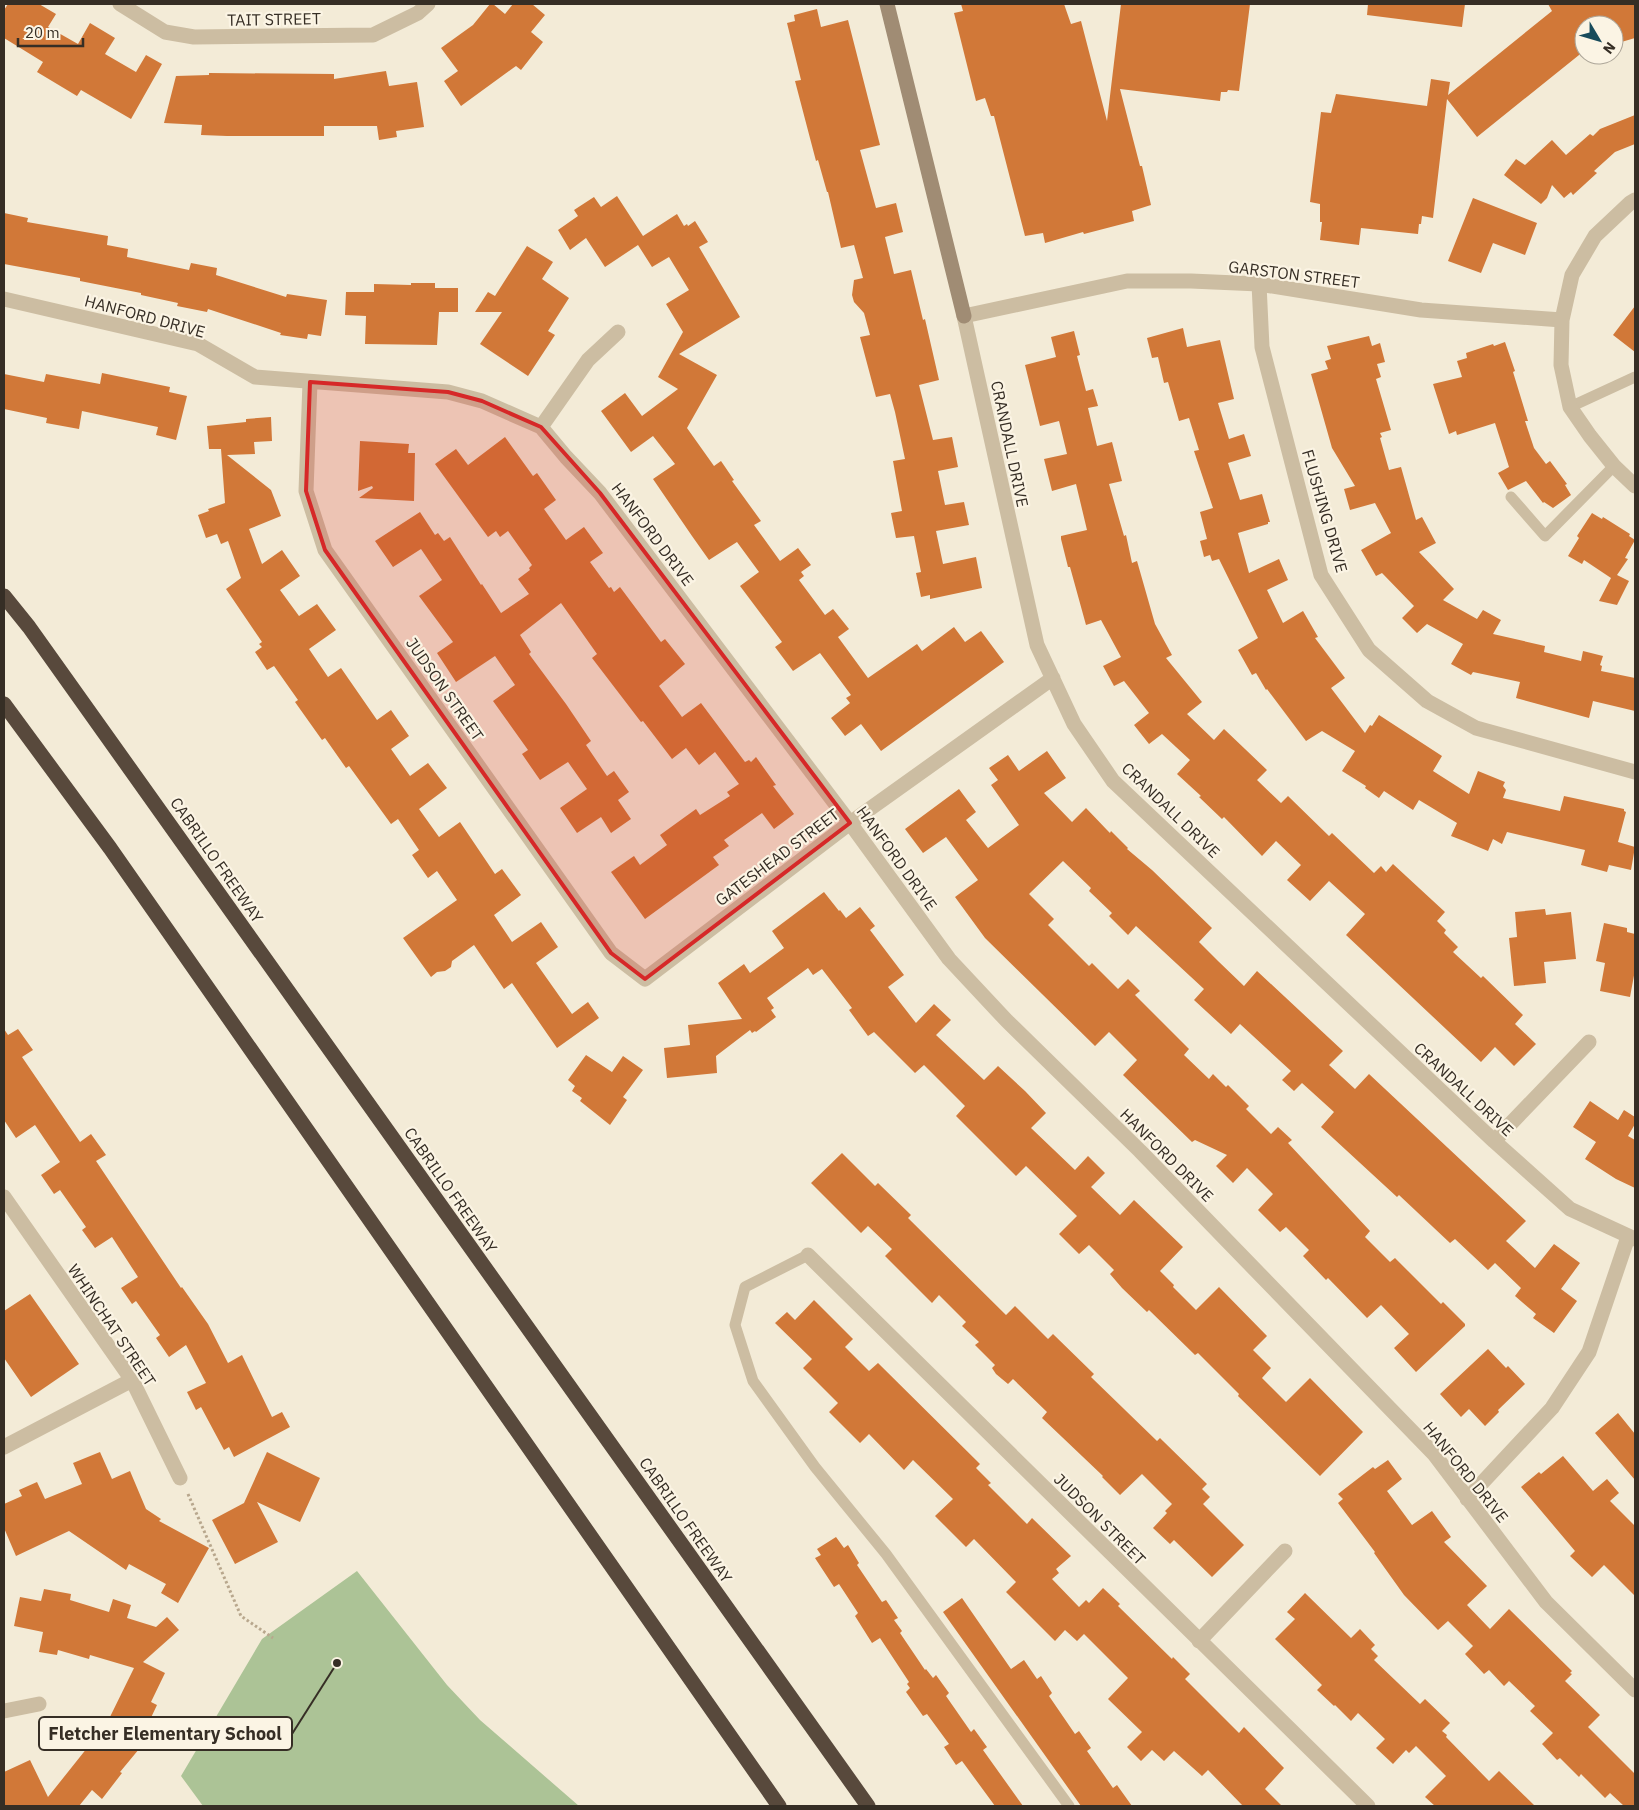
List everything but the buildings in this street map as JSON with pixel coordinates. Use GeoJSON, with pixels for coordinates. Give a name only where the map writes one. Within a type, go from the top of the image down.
{"type":"FeatureCollection","features":[{"type":"Feature","properties":{"kind":"highway","name":"CABRILLO FREEWAY"},"geometry":{"type":"LineString","coordinates":[[4,596],[29,627],[868,1806]]}},
{"type":"Feature","properties":{"kind":"highway"},"geometry":{"type":"LineString","coordinates":[[4,704],[116,856],[780,1806]]}},
{"type":"Feature","properties":{"kind":"street","name":"TAIT STREET"},"geometry":{"type":"LineString","coordinates":[[120,4],[165,32],[194,37],[373,35],[418,13],[428,4]]}},
{"type":"Feature","properties":{"kind":"street","name":"CRANDALL DRIVE"},"geometry":{"type":"LineString","coordinates":[[887,4],[964,316],[1037,645],[1074,724],[1113,781],[1494,1142],[1570,1209],[1632,1238]]}},
{"type":"Feature","properties":{"kind":"street"},"geometry":{"type":"LineString","coordinates":[[1635,200],[1595,236],[1572,275],[1562,320],[1561,365],[1570,406],[1590,436],[1614,466],[1635,486]]}},
{"type":"Feature","properties":{"kind":"street","name":"GARSTON STREET"},"geometry":{"type":"LineString","coordinates":[[964,316],[1128,281],[1191,280],[1258,284],[1421,310],[1562,320]]}},
{"type":"Feature","properties":{"kind":"street","name":"FLUSHING DRIVE"},"geometry":{"type":"LineString","coordinates":[[1258,284],[1262,347],[1321,575],[1369,650],[1427,702],[1476,728],[1635,772]]}},
{"type":"Feature","properties":{"kind":"street","name":"HANFORD DRIVE"},"geometry":{"type":"LineString","coordinates":[[4,298],[198,344],[254,377],[448,392],[482,401],[540,427],[600,493],[850,823],[949,959],[1007,1021],[1140,1152],[1434,1454],[1546,1602],[1635,1690]]}},
{"type":"Feature","properties":{"kind":"street"},"geometry":{"type":"LineString","coordinates":[[540,427],[588,360],[618,332]]}},
{"type":"Feature","properties":{"kind":"street","name":"JUDSON STREET"},"geometry":{"type":"LineString","coordinates":[[310,382],[306,491],[325,550],[610,953],[645,978]]}},
{"type":"Feature","properties":{"kind":"street","name":"GATESHEAD STREET"},"geometry":{"type":"LineString","coordinates":[[645,978],[850,823],[1054,678]]}},
{"type":"Feature","properties":{"kind":"street"},"geometry":{"type":"LineString","coordinates":[[1494,1142],[1589,1042]]}},
{"type":"Feature","properties":{"kind":"street","name":"WHINCHAT STREET"},"geometry":{"type":"LineString","coordinates":[[4,1198],[132,1380],[180,1478]]}},
{"type":"Feature","properties":{"kind":"street"},"geometry":{"type":"LineString","coordinates":[[1467,1499],[1552,1408],[1589,1352],[1632,1238]]}},
{"type":"Feature","properties":{"kind":"street","name":"JUDSON STREET"},"geometry":{"type":"LineString","coordinates":[[808,1255],[1368,1806]]}},
{"type":"Feature","properties":{"kind":"street"},"geometry":{"type":"LineString","coordinates":[[4,1447],[132,1380]]}},
{"type":"Feature","properties":{"kind":"street"},"geometry":{"type":"LineString","coordinates":[[1199,1641],[1285,1551]]}},
{"type":"Feature","properties":{"kind":"street"},"geometry":{"type":"LineString","coordinates":[[4,1711],[38,1704]]}},
{"type":"Feature","properties":{"kind":"lane"},"geometry":{"type":"LineString","coordinates":[[1570,406],[1635,377]]}},
{"type":"Feature","properties":{"kind":"lane"},"geometry":{"type":"LineString","coordinates":[[1511,497],[1545,536],[1614,466]]}},
{"type":"Feature","properties":{"kind":"lane"},"geometry":{"type":"LineString","coordinates":[[808,1255],[745,1287],[735,1324],[753,1381],[814,1467],[886,1554],[1068,1806]]}},
{"type":"Feature","properties":{"kind":"path"},"geometry":{"type":"LineString","coordinates":[[180,1478],[241,1616],[273,1638]]}},
{"type":"Feature","properties":{"kind":"highlighted area"},"geometry":{"type":"Polygon","coordinates":[[[310,382],[448,392],[482,401],[541,427],[600,493],[850,823],[645,979],[611,953],[325,550],[306,491],[310,382]]]}},
{"type":"Feature","properties":{"kind":"green space"},"geometry":{"type":"Polygon","coordinates":[[[357,1571],[447,1685],[480,1720],[579,1806],[203,1806],[181,1776],[262,1639],[357,1571]]]}},
{"type":"Feature","properties":{"kind":"place","name":"Fletcher Elementary School"},"geometry":{"type":"Point","coordinates":[337,1663]}}]}
